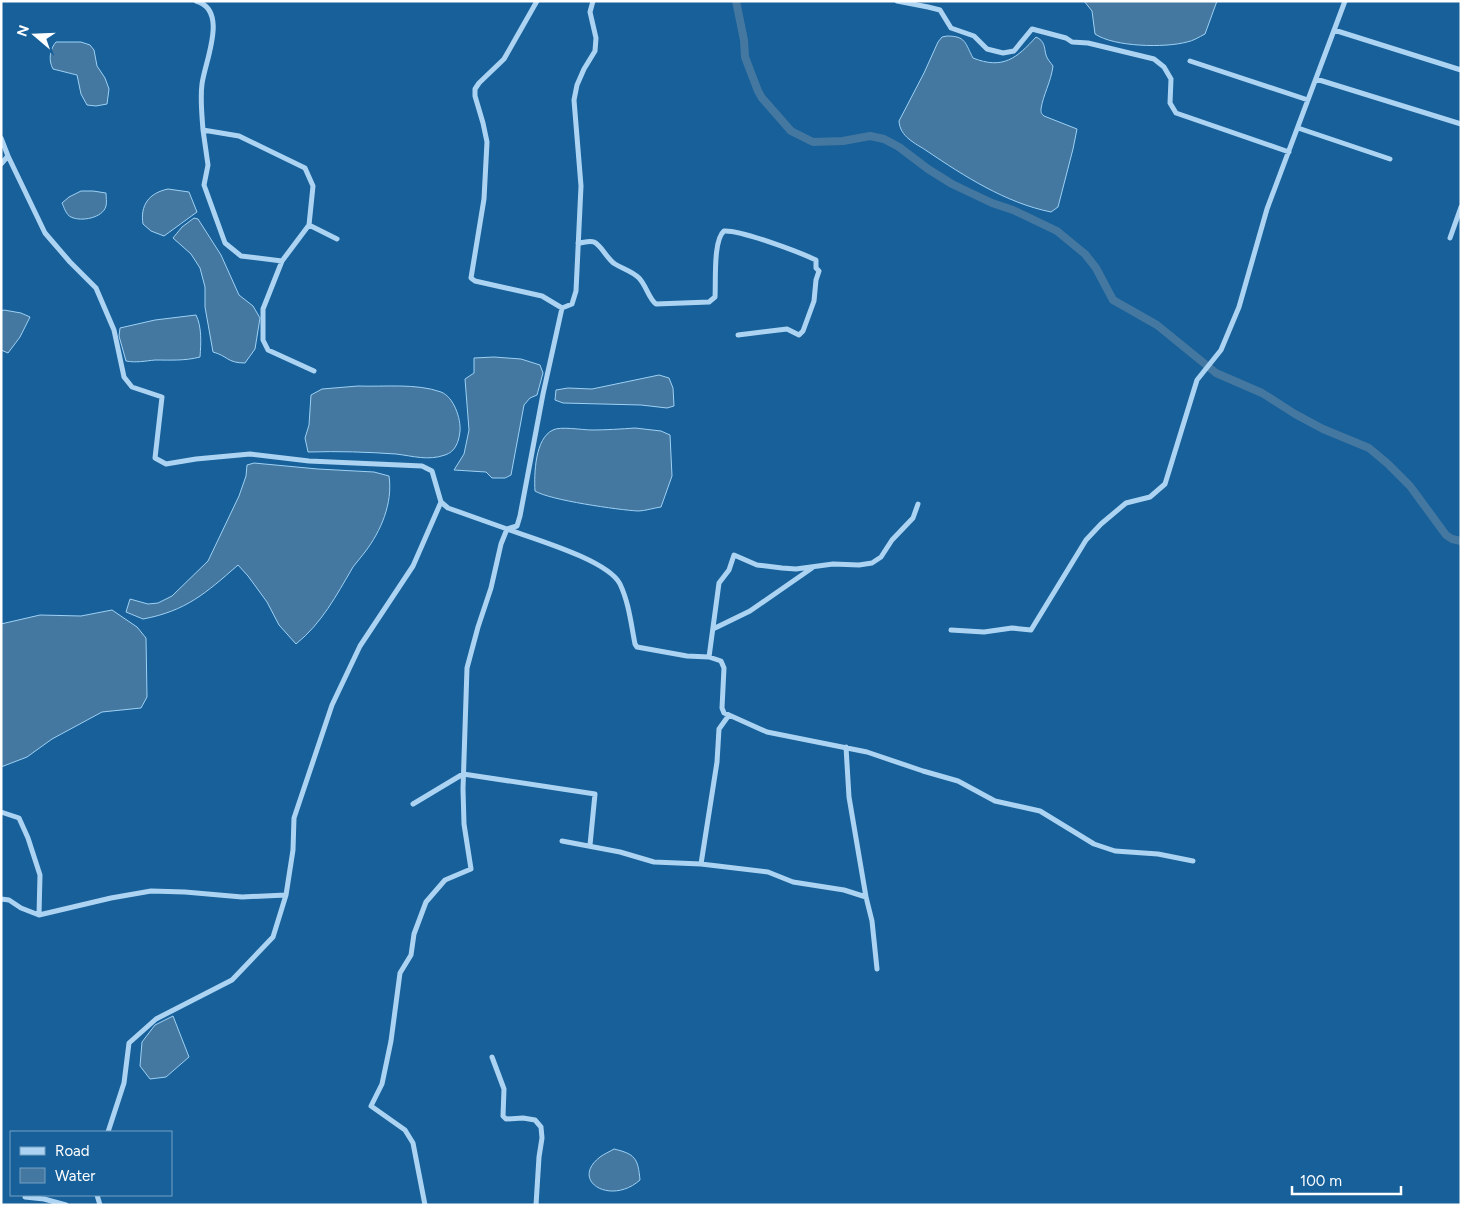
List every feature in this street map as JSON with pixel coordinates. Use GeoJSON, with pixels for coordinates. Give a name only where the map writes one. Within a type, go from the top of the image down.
{"type":"FeatureCollection","features":[{"type":"Feature","properties":{"kind":"street"},"geometry":{"type":"LineString","coordinates":[[196,1],[205,4],[212,14],[212,47],[202,84],[203,130],[208,165],[204,185],[225,243],[240,256],[282,261]]}},
{"type":"Feature","properties":{"kind":"street"},"geometry":{"type":"LineString","coordinates":[[537,1],[504,59],[475,89],[475,96],[487,142],[484,199],[471,278],[475,281],[542,296],[562,308]]}},
{"type":"Feature","properties":{"kind":"street"},"geometry":{"type":"LineString","coordinates":[[562,308],[572,304],[576,290],[581,186],[574,100],[577,85],[584,69],[596,51],[596,38],[590,12],[593,1]]}},
{"type":"Feature","properties":{"kind":"street"},"geometry":{"type":"LineString","coordinates":[[897,1],[940,10],[951,28],[974,36],[987,48],[1003,53],[1014,50],[1032,29],[1066,38],[1072,42],[1088,43],[1154,59],[1164,67],[1171,79],[1170,103],[1176,113],[1288,152]]}},
{"type":"Feature","properties":{"kind":"street"},"geometry":{"type":"LineString","coordinates":[[951,630],[984,632],[1012,628],[1031,630],[1086,540],[1100,524],[1126,503],[1150,497],[1164,484],[1197,380],[1221,350],[1239,307],[1267,209],[1345,1]]}},
{"type":"Feature","properties":{"kind":"street"},"geometry":{"type":"LineString","coordinates":[[1334,30],[1461,70]]}},
{"type":"Feature","properties":{"kind":"street"},"geometry":{"type":"LineString","coordinates":[[1190,60],[1308,100]]}},
{"type":"Feature","properties":{"kind":"street"},"geometry":{"type":"LineString","coordinates":[[1316,79],[1461,124]]}},
{"type":"Feature","properties":{"kind":"street"},"geometry":{"type":"LineString","coordinates":[[1298,128],[1390,158]]}},
{"type":"Feature","properties":{"kind":"street"},"geometry":{"type":"LineString","coordinates":[[203,130],[239,136],[305,168],[313,186],[309,225],[282,261],[263,309],[263,340],[268,350],[314,372]]}},
{"type":"Feature","properties":{"kind":"street"},"geometry":{"type":"LineString","coordinates":[[1,138],[45,233],[96,288],[114,330],[124,377],[132,387],[162,397],[155,458],[166,464],[250,454],[309,461],[422,466],[432,471],[441,502],[448,508],[591,560],[614,576],[620,583],[627,604],[637,647],[721,661],[724,664],[721,702],[724,712],[729,716],[767,732],[867,752],[958,782],[996,801],[1040,811],[1099,846],[1115,852],[1158,854],[1193,861]]}},
{"type":"Feature","properties":{"kind":"street"},"geometry":{"type":"LineString","coordinates":[[1,164],[8,156]]}},
{"type":"Feature","properties":{"kind":"street"},"geometry":{"type":"LineString","coordinates":[[1450,238],[1461,207]]}},
{"type":"Feature","properties":{"kind":"street"},"geometry":{"type":"LineString","coordinates":[[309,225],[337,239]]}},
{"type":"Feature","properties":{"kind":"street"},"geometry":{"type":"LineString","coordinates":[[578,243],[590,241],[597,244],[615,264],[627,269],[639,278],[656,304],[709,302],[713,300],[715,297],[717,249],[719,238],[724,231],[748,236],[816,260],[816,268],[819,271],[814,301],[803,331],[798,334],[786,329],[738,335]]}},
{"type":"Feature","properties":{"kind":"street"},"geometry":{"type":"LineString","coordinates":[[425,1205],[414,1143],[405,1130],[371,1106],[382,1084],[391,1041],[400,973],[411,955],[414,934],[426,902],[445,880],[471,870],[464,824],[463,774],[467,668],[491,588],[501,544],[507,529],[516,526],[520,516],[562,308]]}},
{"type":"Feature","properties":{"kind":"street"},"geometry":{"type":"LineString","coordinates":[[108,1131],[124,1083],[129,1043],[156,1019],[232,980],[273,937],[286,895],[293,850],[294,818],[332,705],[360,646],[413,566],[441,502]]}},
{"type":"Feature","properties":{"kind":"street"},"geometry":{"type":"LineString","coordinates":[[709,658],[718,582],[729,570],[734,555],[758,565],[796,569],[833,564],[859,566],[872,563],[881,557],[892,540],[913,518],[918,504]]}},
{"type":"Feature","properties":{"kind":"street"},"geometry":{"type":"LineString","coordinates":[[713,629],[750,611],[814,566]]}},
{"type":"Feature","properties":{"kind":"street"},"geometry":{"type":"LineString","coordinates":[[701,864],[717,762],[719,729],[729,716]]}},
{"type":"Feature","properties":{"kind":"street"},"geometry":{"type":"LineString","coordinates":[[846,747],[849,797],[866,897],[872,921],[877,969]]}},
{"type":"Feature","properties":{"kind":"street"},"geometry":{"type":"LineString","coordinates":[[414,804],[463,774],[594,794],[590,845]]}},
{"type":"Feature","properties":{"kind":"street"},"geometry":{"type":"LineString","coordinates":[[1,812],[19,818],[28,838],[40,875],[39,915]]}},
{"type":"Feature","properties":{"kind":"street"},"geometry":{"type":"LineString","coordinates":[[562,841],[590,845],[654,862],[701,864],[768,872],[793,882],[844,890],[866,897]]}},
{"type":"Feature","properties":{"kind":"street"},"geometry":{"type":"LineString","coordinates":[[1,899],[9,900],[21,908],[39,915],[110,898],[151,892],[185,892],[242,897],[286,895]]}},
{"type":"Feature","properties":{"kind":"street"},"geometry":{"type":"LineString","coordinates":[[492,1057],[504,1088],[503,1116],[506,1119],[522,1118],[535,1120],[541,1127],[542,1138],[536,1205]]}},
{"type":"Feature","properties":{"kind":"street"},"geometry":{"type":"LineString","coordinates":[[25,1197],[44,1198],[66,1205]]}},
{"type":"Feature","properties":{"kind":"water"},"geometry":{"type":"Polygon","coordinates":[[[1084,1],[1217,1],[1205,34],[1187,42],[1153,46],[1114,42],[1095,34],[1092,11],[1084,1]]]}},
{"type":"Feature","properties":{"kind":"water"},"geometry":{"type":"Polygon","coordinates":[[[942,37],[958,37],[964,41],[973,58],[993,63],[1009,60],[1016,56],[1036,37],[1043,42],[1047,56],[1053,66],[1041,113],[1044,116],[1077,129],[1058,207],[1051,212],[1034,208],[986,188],[913,142],[902,131],[899,121],[938,42],[942,37]]]}},
{"type":"Feature","properties":{"kind":"water"},"geometry":{"type":"Polygon","coordinates":[[[56,42],[81,42],[90,45],[94,50],[97,66],[105,78],[109,89],[107,104],[87,105],[81,94],[77,75],[53,69],[50,55],[56,42]]]}},
{"type":"Feature","properties":{"kind":"water"},"geometry":{"type":"Polygon","coordinates":[[[168,189],[189,192],[197,212],[164,236],[151,231],[143,224],[142,217],[147,201],[156,193],[168,189]]]}},
{"type":"Feature","properties":{"kind":"water"},"geometry":{"type":"Polygon","coordinates":[[[81,191],[106,193],[104,210],[96,216],[86,219],[69,216],[62,203],[81,191]]]}},
{"type":"Feature","properties":{"kind":"water"},"geometry":{"type":"Polygon","coordinates":[[[194,218],[198,219],[221,255],[239,295],[253,306],[260,318],[255,349],[245,363],[231,361],[213,352],[205,307],[205,287],[200,268],[191,254],[173,238],[182,227],[194,218]]]}},
{"type":"Feature","properties":{"kind":"water"},"geometry":{"type":"Polygon","coordinates":[[[1,311],[21,313],[30,317],[20,337],[8,353],[1,350],[1,311]]]}},
{"type":"Feature","properties":{"kind":"water"},"geometry":{"type":"Polygon","coordinates":[[[196,315],[200,330],[200,357],[183,360],[126,361],[119,336],[120,328],[155,320],[196,315]]]}},
{"type":"Feature","properties":{"kind":"water"},"geometry":{"type":"Polygon","coordinates":[[[474,358],[521,359],[540,365],[543,373],[537,395],[530,398],[524,405],[511,475],[505,478],[492,478],[486,472],[454,470],[464,454],[469,430],[465,379],[474,373],[474,358]]]}},
{"type":"Feature","properties":{"kind":"water"},"geometry":{"type":"Polygon","coordinates":[[[659,375],[669,378],[673,388],[674,406],[667,408],[641,405],[563,403],[555,400],[556,390],[568,388],[592,389],[659,375]]]}},
{"type":"Feature","properties":{"kind":"water"},"geometry":{"type":"Polygon","coordinates":[[[358,386],[421,387],[446,395],[456,409],[460,426],[456,446],[448,454],[433,458],[396,454],[308,452],[305,438],[309,425],[311,395],[322,389],[358,386]]]}},
{"type":"Feature","properties":{"kind":"water"},"geometry":{"type":"Polygon","coordinates":[[[561,428],[608,430],[635,428],[661,431],[670,435],[672,476],[661,507],[643,511],[616,509],[554,498],[535,491],[539,448],[547,434],[553,430],[561,428]]]}},
{"type":"Feature","properties":{"kind":"water"},"geometry":{"type":"Polygon","coordinates":[[[254,463],[374,472],[389,476],[389,496],[381,526],[328,608],[313,627],[296,644],[279,625],[267,602],[238,565],[195,600],[184,606],[158,616],[143,619],[126,612],[130,599],[148,604],[158,603],[172,596],[208,561],[239,496],[246,476],[247,465],[254,463]]]}},
{"type":"Feature","properties":{"kind":"water"},"geometry":{"type":"Polygon","coordinates":[[[112,610],[137,627],[146,638],[147,697],[141,708],[102,712],[52,739],[27,757],[1,767],[1,624],[40,615],[81,616],[112,610]]]}},
{"type":"Feature","properties":{"kind":"water"},"geometry":{"type":"Polygon","coordinates":[[[173,1016],[189,1057],[166,1077],[150,1079],[140,1066],[142,1042],[155,1025],[173,1016]]]}},
{"type":"Feature","properties":{"kind":"water"},"geometry":{"type":"Polygon","coordinates":[[[614,1149],[627,1153],[634,1158],[640,1180],[629,1187],[617,1191],[598,1187],[591,1182],[589,1174],[592,1166],[600,1157],[614,1149]]]}},
{"type":"Feature","properties":{"kind":"waterway"},"geometry":{"type":"LineString","coordinates":[[736,1],[744,40],[745,57],[758,91],[791,131],[813,142],[843,141],[870,136],[884,139],[899,147],[952,184],[1057,231],[1085,254],[1096,268],[1113,300],[1157,325],[1216,373],[1262,393],[1323,429],[1369,448],[1410,486],[1446,535],[1461,541]]}}]}
